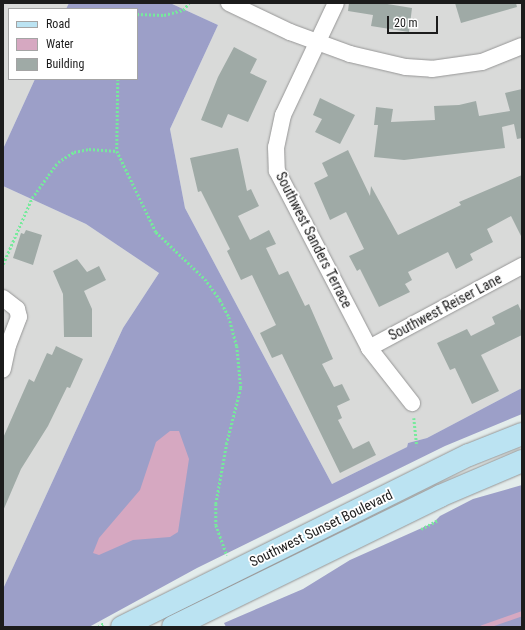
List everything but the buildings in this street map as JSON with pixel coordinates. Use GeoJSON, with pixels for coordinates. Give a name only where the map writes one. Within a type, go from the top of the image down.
{"type":"FeatureCollection","features":[{"type":"Feature","properties":{"kind":"main road","name":"Southwest Sunset Boulevard"},"geometry":{"type":"LineString","coordinates":[[122,627],[469,455],[522,434]]}},
{"type":"Feature","properties":{"kind":"main road","name":"Southwest Sunset Boulevard"},"geometry":{"type":"LineString","coordinates":[[173,627],[447,493],[522,461]]}},
{"type":"Feature","properties":{"kind":"street"},"geometry":{"type":"LineString","coordinates":[[228,3],[319,42],[378,62],[432,69],[482,62],[522,46]]}},
{"type":"Feature","properties":{"kind":"street","name":"Southwest Sanders Terrace"},"geometry":{"type":"LineString","coordinates":[[336,3],[319,42],[282,115],[276,147],[277,171],[368,348],[412,403]]}},
{"type":"Feature","properties":{"kind":"street","name":"Southwest Reiser Lane"},"geometry":{"type":"LineString","coordinates":[[368,348],[522,266]]}},
{"type":"Feature","properties":{"kind":"street"},"geometry":{"type":"LineString","coordinates":[[3,298],[17,309],[19,317],[8,345],[3,370]]}},
{"type":"Feature","properties":{"kind":"path"},"geometry":{"type":"LineString","coordinates":[[138,14],[164,15],[183,10],[189,3]]}},
{"type":"Feature","properties":{"kind":"path"},"geometry":{"type":"LineString","coordinates":[[118,80],[117,151],[156,232],[205,279],[220,300],[229,316],[237,346],[241,388],[216,493],[215,520],[222,543],[236,570]]}},
{"type":"Feature","properties":{"kind":"path"},"geometry":{"type":"LineString","coordinates":[[3,264],[32,198],[58,162],[74,152],[89,149],[117,151]]}},
{"type":"Feature","properties":{"kind":"path"},"geometry":{"type":"LineString","coordinates":[[412,403],[417,446]]}},
{"type":"Feature","properties":{"kind":"shaded area"},"geometry":{"type":"Polygon","coordinates":[[[3,3],[69,3],[66,8],[8,8],[8,80],[35,80],[3,149],[3,3]]]}},
{"type":"Feature","properties":{"kind":"shaded area"},"geometry":{"type":"Polygon","coordinates":[[[69,3],[170,3],[218,25],[170,129],[185,208],[332,484],[407,447],[408,443],[427,438],[522,388],[522,414],[445,446],[197,568],[89,627],[3,627],[3,589],[123,328],[159,273],[86,224],[3,186],[3,149],[35,80],[138,80],[138,8],[66,8],[69,3]]]}},
{"type":"Feature","properties":{"kind":"shaded area"},"geometry":{"type":"Polygon","coordinates":[[[170,3],[522,3],[522,388],[427,438],[408,443],[407,447],[332,484],[185,208],[170,129],[218,25],[170,3]]]}},
{"type":"Feature","properties":{"kind":"shaded area"},"geometry":{"type":"Polygon","coordinates":[[[3,186],[86,224],[159,273],[123,328],[3,589],[3,186]]]}},
{"type":"Feature","properties":{"kind":"shaded area"},"geometry":{"type":"Polygon","coordinates":[[[522,485],[522,627],[226,627],[224,623],[303,589],[350,560],[433,523],[440,516],[473,499],[522,485]]]}},
{"type":"Feature","properties":{"kind":"water"},"geometry":{"type":"Polygon","coordinates":[[[170,431],[179,431],[189,459],[178,532],[170,537],[133,540],[99,555],[93,553],[99,538],[140,490],[156,442],[170,431]]]}},
{"type":"Feature","properties":{"kind":"waterway"},"geometry":{"type":"LineString","coordinates":[[482,627],[522,613]]}}]}
